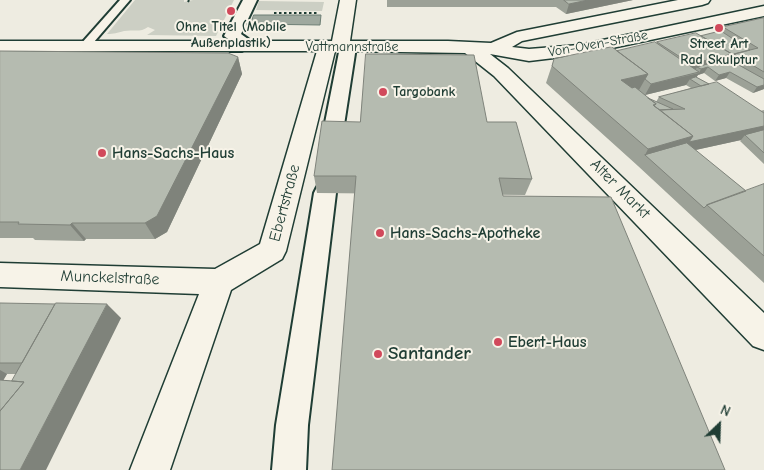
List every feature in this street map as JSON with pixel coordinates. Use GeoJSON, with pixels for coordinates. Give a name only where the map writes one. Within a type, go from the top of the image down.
{"type":"FeatureCollection","features":[{"type":"Feature","properties":{"kind":"street","name":"Von-Oven-Straße"},"geometry":{"type":"LineString","coordinates":[[483,48],[517,37],[702,0]]}},
{"type":"Feature","properties":{"kind":"street"},"geometry":{"type":"LineString","coordinates":[[236,48],[240,39],[232,36],[247,6]]}},
{"type":"Feature","properties":{"kind":"street","name":"Ebertstraße"},"geometry":{"type":"LineString","coordinates":[[219,282],[272,252],[339,47],[347,7]]}},
{"type":"Feature","properties":{"kind":"street","name":"Von-Oven-Straße"},"geometry":{"type":"LineString","coordinates":[[483,48],[529,55],[580,50],[764,11]]}},
{"type":"Feature","properties":{"kind":"street","name":"Vattmannstraße"},"geometry":{"type":"LineString","coordinates":[[0,46],[236,48],[448,46],[483,48]]}},
{"type":"Feature","properties":{"kind":"street","name":"Ebertstraße"},"geometry":{"type":"LineString","coordinates":[[332,138],[339,47]]}},
{"type":"Feature","properties":{"kind":"street","name":"Alter Markt"},"geometry":{"type":"LineString","coordinates":[[483,48],[501,72],[764,335]]}},
{"type":"Feature","properties":{"kind":"street"},"geometry":{"type":"LineString","coordinates":[[289,470],[292,425],[325,193]]}},
{"type":"Feature","properties":{"kind":"street","name":"Munckelstraße"},"geometry":{"type":"LineString","coordinates":[[0,275],[219,282]]}},
{"type":"Feature","properties":{"kind":"street"},"geometry":{"type":"LineString","coordinates":[[150,470],[219,282]]}},
{"type":"Feature","properties":{"kind":"lane"},"geometry":{"type":"LineString","coordinates":[[84,47],[125,0]]}},
{"type":"Feature","properties":{"kind":"path"},"geometry":{"type":"LineString","coordinates":[[247,6],[347,7]]}},
{"type":"Feature","properties":{"kind":"shaded area"},"geometry":{"type":"Polygon","coordinates":[[[135,0],[184,0],[184,2],[193,0],[234,0],[216,36],[147,35],[155,30],[148,27],[107,34],[135,0]]]}},
{"type":"Feature","properties":{"kind":"shaded area"},"geometry":{"type":"Polygon","coordinates":[[[259,1],[324,2],[322,11],[256,10],[259,1]]]}},
{"type":"Feature","properties":{"kind":"shaded area"},"geometry":{"type":"Polygon","coordinates":[[[254,15],[321,15],[320,25],[251,24],[254,15]]]}},
{"type":"Feature","properties":{"kind":"building"},"geometry":{"type":"Polygon","coordinates":[[[564,0],[588,0],[569,4],[564,0]]]}},
{"type":"Feature","properties":{"kind":"building"},"geometry":{"type":"Polygon","coordinates":[[[764,18],[764,72],[734,54],[758,48],[723,27],[764,18]]]}},
{"type":"Feature","properties":{"kind":"building"},"geometry":{"type":"Polygon","coordinates":[[[721,31],[750,50],[734,54],[732,57],[730,56],[732,54],[701,36],[721,31]]]}},
{"type":"Feature","properties":{"kind":"building"},"geometry":{"type":"Polygon","coordinates":[[[696,33],[732,54],[691,64],[657,42],[696,33]]]}},
{"type":"Feature","properties":{"kind":"building"},"geometry":{"type":"Polygon","coordinates":[[[655,42],[699,72],[651,84],[645,79],[648,74],[617,51],[655,42]]]}},
{"type":"Feature","properties":{"kind":"building"},"geometry":{"type":"Polygon","coordinates":[[[612,47],[648,74],[621,80],[632,88],[635,87],[656,104],[653,105],[693,136],[648,149],[552,66],[554,59],[612,47]]]}},
{"type":"Feature","properties":{"kind":"building","name":"Hans-Sachs-Haus"},"geometry":{"type":"Polygon","coordinates":[[[0,51],[228,53],[238,57],[157,216],[145,223],[18,224],[19,222],[0,222],[0,51]]]}},
{"type":"Feature","properties":{"kind":"building","name":"Ebert-Haus"},"geometry":{"type":"Polygon","coordinates":[[[366,54],[474,55],[487,122],[516,122],[532,179],[499,178],[503,196],[611,197],[725,470],[332,470],[356,176],[314,176],[322,121],[360,122],[366,54]]]}},
{"type":"Feature","properties":{"kind":"building"},"geometry":{"type":"Polygon","coordinates":[[[728,59],[764,79],[764,85],[757,87],[730,72],[719,75],[708,67],[701,69],[697,67],[728,59]]]}},
{"type":"Feature","properties":{"kind":"building"},"geometry":{"type":"Polygon","coordinates":[[[696,77],[709,84],[701,86],[690,79],[696,77]]]}},
{"type":"Feature","properties":{"kind":"building"},"geometry":{"type":"Polygon","coordinates":[[[717,82],[764,113],[764,126],[689,142],[693,136],[660,110],[685,109],[659,97],[717,82]]]}},
{"type":"Feature","properties":{"kind":"building"},"geometry":{"type":"Polygon","coordinates":[[[648,98],[673,109],[660,110],[648,98]]]}},
{"type":"Feature","properties":{"kind":"building"},"geometry":{"type":"Polygon","coordinates":[[[764,130],[764,153],[745,135],[764,130]]]}},
{"type":"Feature","properties":{"kind":"building"},"geometry":{"type":"Polygon","coordinates":[[[687,143],[746,191],[707,205],[704,208],[645,155],[687,143]]]}},
{"type":"Feature","properties":{"kind":"building"},"geometry":{"type":"Polygon","coordinates":[[[764,184],[764,256],[707,205],[764,184]]]}},
{"type":"Feature","properties":{"kind":"building"},"geometry":{"type":"Polygon","coordinates":[[[0,303],[55,304],[22,363],[0,363],[0,303]]]}},
{"type":"Feature","properties":{"kind":"building"},"geometry":{"type":"Polygon","coordinates":[[[56,303],[107,304],[20,470],[0,470],[0,411],[24,382],[12,381],[56,303]]]}},
{"type":"Feature","properties":{"kind":"building"},"geometry":{"type":"Polygon","coordinates":[[[0,380],[24,382],[0,411],[0,380]]]}},
{"type":"Feature","properties":{"kind":"place","name":"Ohne Titel (Mobile Außenplastik)"},"geometry":{"type":"Point","coordinates":[231,11]}},
{"type":"Feature","properties":{"kind":"place","name":"Street Art Rad Skulptur"},"geometry":{"type":"Point","coordinates":[719,28]}},
{"type":"Feature","properties":{"kind":"place","name":"Targobank"},"geometry":{"type":"Point","coordinates":[383,92]}},
{"type":"Feature","properties":{"kind":"place","name":"Hans-Sachs-Haus"},"geometry":{"type":"Point","coordinates":[102,153]}},
{"type":"Feature","properties":{"kind":"place","name":"Hans-Sachs-Apotheke"},"geometry":{"type":"Point","coordinates":[380,233]}},
{"type":"Feature","properties":{"kind":"place","name":"Ebert-Haus"},"geometry":{"type":"Point","coordinates":[498,342]}},
{"type":"Feature","properties":{"kind":"place","name":"Santander"},"geometry":{"type":"Point","coordinates":[378,354]}}]}
